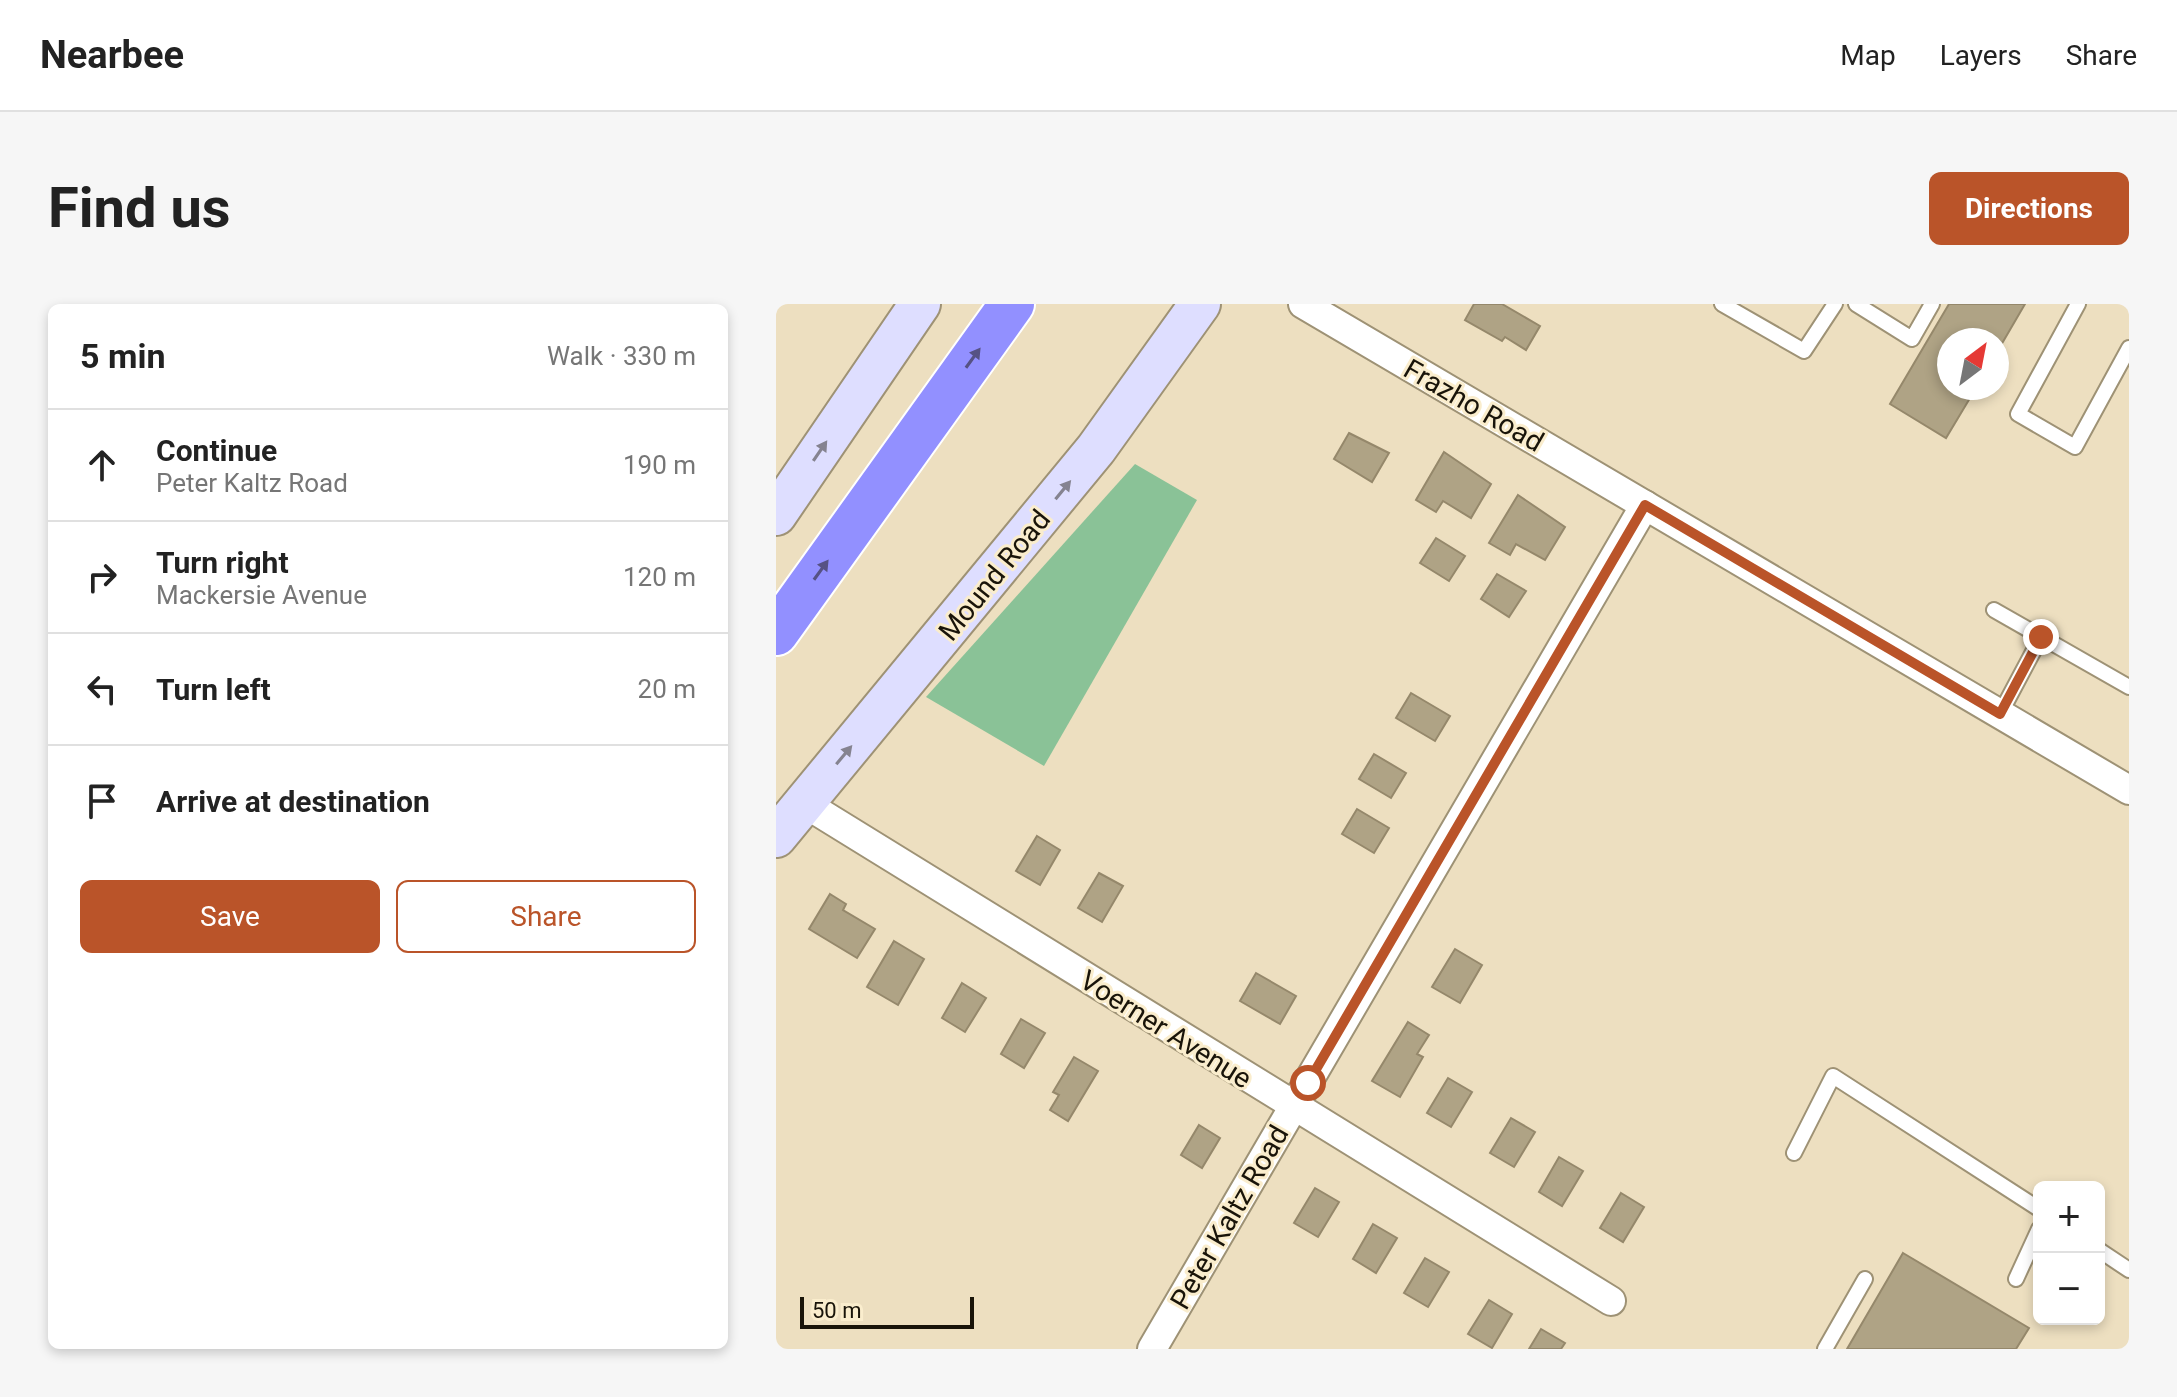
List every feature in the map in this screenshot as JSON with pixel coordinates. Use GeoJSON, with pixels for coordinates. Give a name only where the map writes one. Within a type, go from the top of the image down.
{"type":"FeatureCollection","features":[{"type":"Feature","properties":{"kind":"highway"},"geometry":{"type":"LineString","coordinates":[[776,633],[1012,304]]}},
{"type":"Feature","properties":{"kind":"street"},"geometry":{"type":"LineString","coordinates":[[776,515],[920,304]]}},
{"type":"Feature","properties":{"kind":"street","name":"Mound Road"},"geometry":{"type":"LineString","coordinates":[[776,837],[1096,449],[1200,304]]}},
{"type":"Feature","properties":{"kind":"street","name":"Frazho Road"},"geometry":{"type":"LineString","coordinates":[[1303,304],[2129,790]]}},
{"type":"Feature","properties":{"kind":"street","name":"Peter Kaltz Road"},"geometry":{"type":"LineString","coordinates":[[1152,1349],[1645,505]]}},
{"type":"Feature","properties":{"kind":"street","name":"Voerner Avenue"},"geometry":{"type":"LineString","coordinates":[[804,803],[1293,1108],[1611,1301]]}},
{"type":"Feature","properties":{"kind":"lane"},"geometry":{"type":"LineString","coordinates":[[1722,304],[1804,351],[1835,304]]}},
{"type":"Feature","properties":{"kind":"lane"},"geometry":{"type":"LineString","coordinates":[[1856,304],[1912,339],[1932,304]]}},
{"type":"Feature","properties":{"kind":"lane"},"geometry":{"type":"LineString","coordinates":[[2078,304],[2018,414],[2075,447],[2129,348]]}},
{"type":"Feature","properties":{"kind":"lane"},"geometry":{"type":"LineString","coordinates":[[1994,610],[2129,687]]}},
{"type":"Feature","properties":{"kind":"lane"},"geometry":{"type":"LineString","coordinates":[[2000,714],[2041,637]]}},
{"type":"Feature","properties":{"kind":"lane"},"geometry":{"type":"LineString","coordinates":[[1794,1153],[1833,1076],[2033,1205]]}},
{"type":"Feature","properties":{"kind":"lane"},"geometry":{"type":"LineString","coordinates":[[2016,1279],[2033,1242]]}},
{"type":"Feature","properties":{"kind":"lane"},"geometry":{"type":"LineString","coordinates":[[2104,1253],[2129,1270]]}},
{"type":"Feature","properties":{"kind":"lane"},"geometry":{"type":"LineString","coordinates":[[1825,1349],[1865,1279]]}},
{"type":"Feature","properties":{"kind":"green space"},"geometry":{"type":"Polygon","coordinates":[[[1135,464],[1197,500],[1044,766],[926,697],[1135,464]]]}},
{"type":"Feature","properties":{"kind":"building"},"geometry":{"type":"Polygon","coordinates":[[[1474,304],[1502,304],[1540,326],[1526,350],[1505,337],[1502,341],[1465,320],[1474,304]]]}},
{"type":"Feature","properties":{"kind":"building"},"geometry":{"type":"Polygon","coordinates":[[[1949,304],[2025,304],[2009,331],[2009,328],[1937,328],[1937,400],[1969,400],[1946,438],[1890,404],[1949,304]]]}},
{"type":"Feature","properties":{"kind":"building"},"geometry":{"type":"Polygon","coordinates":[[[1349,433],[1389,453],[1372,482],[1334,459],[1349,433]]]}},
{"type":"Feature","properties":{"kind":"building"},"geometry":{"type":"Polygon","coordinates":[[[1444,452],[1491,484],[1471,518],[1443,501],[1436,512],[1416,500],[1444,452]]]}},
{"type":"Feature","properties":{"kind":"building"},"geometry":{"type":"Polygon","coordinates":[[[1518,495],[1565,527],[1545,560],[1516,544],[1510,555],[1489,543],[1518,495]]]}},
{"type":"Feature","properties":{"kind":"building"},"geometry":{"type":"Polygon","coordinates":[[[1436,538],[1465,556],[1449,581],[1420,563],[1436,538]]]}},
{"type":"Feature","properties":{"kind":"building"},"geometry":{"type":"Polygon","coordinates":[[[1497,574],[1526,591],[1509,617],[1481,599],[1497,574]]]}},
{"type":"Feature","properties":{"kind":"building"},"geometry":{"type":"Polygon","coordinates":[[[1411,693],[1450,716],[1435,741],[1396,718],[1411,693]]]}},
{"type":"Feature","properties":{"kind":"building"},"geometry":{"type":"Polygon","coordinates":[[[1374,754],[1406,773],[1391,798],[1359,779],[1374,754]]]}},
{"type":"Feature","properties":{"kind":"building"},"geometry":{"type":"Polygon","coordinates":[[[1357,809],[1389,828],[1374,853],[1342,834],[1357,809]]]}},
{"type":"Feature","properties":{"kind":"building"},"geometry":{"type":"Polygon","coordinates":[[[1037,836],[1060,850],[1040,885],[1016,871],[1037,836]]]}},
{"type":"Feature","properties":{"kind":"building"},"geometry":{"type":"Polygon","coordinates":[[[1099,873],[1123,886],[1102,922],[1078,908],[1099,873]]]}},
{"type":"Feature","properties":{"kind":"building"},"geometry":{"type":"Polygon","coordinates":[[[830,894],[846,904],[843,910],[875,929],[857,958],[809,929],[830,894]]]}},
{"type":"Feature","properties":{"kind":"building"},"geometry":{"type":"Polygon","coordinates":[[[894,941],[924,959],[898,1005],[867,987],[894,941]]]}},
{"type":"Feature","properties":{"kind":"building"},"geometry":{"type":"Polygon","coordinates":[[[1455,949],[1482,965],[1460,1003],[1432,987],[1455,949]]]}},
{"type":"Feature","properties":{"kind":"building"},"geometry":{"type":"Polygon","coordinates":[[[1256,973],[1296,996],[1280,1024],[1240,1001],[1256,973]]]}},
{"type":"Feature","properties":{"kind":"building"},"geometry":{"type":"Polygon","coordinates":[[[962,983],[986,998],[965,1032],[942,1018],[962,983]]]}},
{"type":"Feature","properties":{"kind":"building"},"geometry":{"type":"Polygon","coordinates":[[[1021,1019],[1045,1033],[1024,1068],[1001,1054],[1021,1019]]]}},
{"type":"Feature","properties":{"kind":"building"},"geometry":{"type":"Polygon","coordinates":[[[1408,1022],[1429,1035],[1417,1054],[1423,1057],[1400,1097],[1372,1081],[1408,1022]]]}},
{"type":"Feature","properties":{"kind":"building"},"geometry":{"type":"Polygon","coordinates":[[[1074,1057],[1098,1071],[1068,1121],[1050,1110],[1059,1095],[1053,1092],[1074,1057]]]}},
{"type":"Feature","properties":{"kind":"building"},"geometry":{"type":"Polygon","coordinates":[[[1448,1078],[1472,1092],[1451,1127],[1427,1113],[1448,1078]]]}},
{"type":"Feature","properties":{"kind":"building"},"geometry":{"type":"Polygon","coordinates":[[[1511,1118],[1535,1132],[1514,1167],[1490,1153],[1511,1118]]]}},
{"type":"Feature","properties":{"kind":"building"},"geometry":{"type":"Polygon","coordinates":[[[1199,1125],[1220,1138],[1202,1168],[1181,1155],[1199,1125]]]}},
{"type":"Feature","properties":{"kind":"building"},"geometry":{"type":"Polygon","coordinates":[[[1559,1157],[1583,1171],[1562,1206],[1539,1192],[1559,1157]]]}},
{"type":"Feature","properties":{"kind":"building"},"geometry":{"type":"Polygon","coordinates":[[[1315,1188],[1339,1202],[1318,1237],[1294,1223],[1315,1188]]]}},
{"type":"Feature","properties":{"kind":"building"},"geometry":{"type":"Polygon","coordinates":[[[1621,1193],[1644,1207],[1623,1242],[1600,1228],[1621,1193]]]}},
{"type":"Feature","properties":{"kind":"building"},"geometry":{"type":"Polygon","coordinates":[[[1373,1224],[1397,1238],[1376,1273],[1353,1259],[1373,1224]]]}},
{"type":"Feature","properties":{"kind":"building"},"geometry":{"type":"Polygon","coordinates":[[[1903,1253],[2029,1328],[2016,1349],[1847,1349],[1903,1253]]]}},
{"type":"Feature","properties":{"kind":"building"},"geometry":{"type":"Polygon","coordinates":[[[1425,1258],[1449,1272],[1428,1307],[1404,1293],[1425,1258]]]}},
{"type":"Feature","properties":{"kind":"building"},"geometry":{"type":"Polygon","coordinates":[[[1489,1300],[1512,1314],[1492,1348],[1468,1334],[1489,1300]]]}},
{"type":"Feature","properties":{"kind":"building"},"geometry":{"type":"Polygon","coordinates":[[[1541,1329],[1565,1343],[1561,1349],[1529,1349],[1541,1329]]]}},
{"type":"Feature","properties":{"kind":"route"},"geometry":{"type":"LineString","coordinates":[[1308,1083],[1645,505],[2000,714],[2041,637]]}}]}
